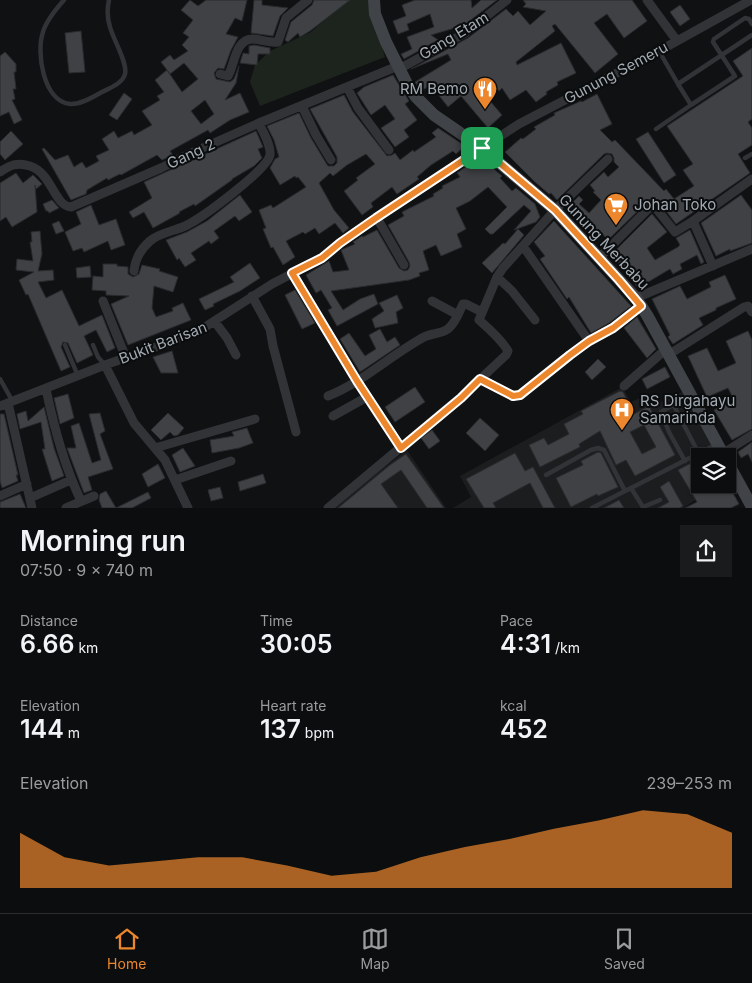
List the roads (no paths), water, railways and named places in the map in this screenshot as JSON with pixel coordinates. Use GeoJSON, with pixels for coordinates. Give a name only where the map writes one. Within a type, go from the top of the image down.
{"type":"FeatureCollection","features":[{"type":"Feature","properties":{"kind":"street"},"geometry":{"type":"LineString","coordinates":[[220,74],[228,76],[238,50],[246,41],[253,39],[278,42],[286,18],[308,0]]}},
{"type":"Feature","properties":{"kind":"street","name":"Gunung Merbabu"},"geometry":{"type":"LineString","coordinates":[[374,0],[375,14],[386,42],[408,86],[434,114],[482,148],[555,210],[638,302],[720,448]]}},
{"type":"Feature","properties":{"kind":"street","name":"Gang Etam"},"geometry":{"type":"LineString","coordinates":[[398,68],[465,33],[507,0]]}},
{"type":"Feature","properties":{"kind":"street"},"geometry":{"type":"LineString","coordinates":[[647,0],[677,41]]}},
{"type":"Feature","properties":{"kind":"street","name":"Gunung Semeru"},"geometry":{"type":"LineString","coordinates":[[482,148],[519,124],[659,51],[751,0]]}},
{"type":"Feature","properties":{"kind":"street","name":"Gang 2"},"geometry":{"type":"LineString","coordinates":[[0,172],[14,164],[35,168],[42,172],[60,202],[71,207],[259,123],[398,68]]}},
{"type":"Feature","properties":{"kind":"street"},"geometry":{"type":"LineString","coordinates":[[347,87],[358,108],[389,150]]}},
{"type":"Feature","properties":{"kind":"street"},"geometry":{"type":"LineString","coordinates":[[302,106],[316,136],[331,160]]}},
{"type":"Feature","properties":{"kind":"street"},"geometry":{"type":"LineString","coordinates":[[134,270],[138,257],[151,240],[188,225],[251,178],[267,162],[270,149],[259,123]]}},
{"type":"Feature","properties":{"kind":"street","name":"Bukit Barisan"},"geometry":{"type":"LineString","coordinates":[[7,404],[105,365],[173,341],[215,322],[252,296],[322,258],[376,218],[482,148]]}},
{"type":"Feature","properties":{"kind":"street"},"geometry":{"type":"LineString","coordinates":[[328,508],[461,398],[508,351],[491,331],[478,320],[497,277],[555,210],[608,159]]}},
{"type":"Feature","properties":{"kind":"street"},"geometry":{"type":"LineString","coordinates":[[599,258],[652,205],[675,232],[693,222],[752,179]]}},
{"type":"Feature","properties":{"kind":"street"},"geometry":{"type":"LineString","coordinates":[[376,218],[404,264]]}},
{"type":"Feature","properties":{"kind":"street"},"geometry":{"type":"LineString","coordinates":[[693,222],[712,266]]}},
{"type":"Feature","properties":{"kind":"street"},"geometry":{"type":"LineString","coordinates":[[523,246],[589,341]]}},
{"type":"Feature","properties":{"kind":"street"},"geometry":{"type":"LineString","coordinates":[[480,379],[513,396],[520,395],[589,341],[613,328],[638,302],[752,249]]}},
{"type":"Feature","properties":{"kind":"street"},"geometry":{"type":"LineString","coordinates":[[292,273],[357,381],[401,448]]}},
{"type":"Feature","properties":{"kind":"street"},"geometry":{"type":"LineString","coordinates":[[497,277],[512,291],[535,320]]}},
{"type":"Feature","properties":{"kind":"street"},"geometry":{"type":"LineString","coordinates":[[252,296],[270,329],[296,432]]}},
{"type":"Feature","properties":{"kind":"street"},"geometry":{"type":"LineString","coordinates":[[103,301],[126,358]]}},
{"type":"Feature","properties":{"kind":"street"},"geometry":{"type":"LineString","coordinates":[[432,301],[458,316]]}},
{"type":"Feature","properties":{"kind":"street"},"geometry":{"type":"LineString","coordinates":[[328,396],[357,381],[407,346],[429,335],[447,330],[458,316],[464,304],[482,312]]}},
{"type":"Feature","properties":{"kind":"street"},"geometry":{"type":"LineString","coordinates":[[624,386],[667,352],[744,307],[748,306],[752,312]]}},
{"type":"Feature","properties":{"kind":"street"},"geometry":{"type":"LineString","coordinates":[[215,322],[231,344],[236,355]]}},
{"type":"Feature","properties":{"kind":"street"},"geometry":{"type":"LineString","coordinates":[[105,365],[134,423],[165,460],[188,508]]}},
{"type":"Feature","properties":{"kind":"street"},"geometry":{"type":"LineString","coordinates":[[46,389],[56,435],[71,480],[81,501]]}},
{"type":"Feature","properties":{"kind":"street"},"geometry":{"type":"LineString","coordinates":[[333,416],[367,397]]}},
{"type":"Feature","properties":{"kind":"street"},"geometry":{"type":"LineString","coordinates":[[7,404],[32,508]]}},
{"type":"Feature","properties":{"kind":"street"},"geometry":{"type":"LineString","coordinates":[[156,448],[255,419]]}},
{"type":"Feature","properties":{"kind":"street"},"geometry":{"type":"LineString","coordinates":[[732,448],[752,434]]}},
{"type":"Feature","properties":{"kind":"street"},"geometry":{"type":"LineString","coordinates":[[175,480],[231,461]]}},
{"type":"Feature","properties":{"kind":"street","name":"Gunung Merbabu"},"geometry":{"type":"LineString","coordinates":[[736,477],[750,501]]}},
{"type":"Feature","properties":{"kind":"street"},"geometry":{"type":"LineString","coordinates":[[30,498],[71,480]]}},
{"type":"Feature","properties":{"kind":"street"},"geometry":{"type":"LineString","coordinates":[[0,496],[27,484]]}},
{"type":"Feature","properties":{"kind":"street"},"geometry":{"type":"LineString","coordinates":[[66,508],[94,496]]}},
{"type":"Feature","properties":{"kind":"lane"},"geometry":{"type":"LineString","coordinates":[[64,0],[43,31],[41,42],[43,73],[48,87],[61,100],[69,104],[86,100],[123,79],[126,70],[110,28],[107,14],[109,0]]}},
{"type":"Feature","properties":{"kind":"lane"},"geometry":{"type":"LineString","coordinates":[[656,129],[735,76],[713,42],[714,39],[745,18],[752,24]]}},
{"type":"Feature","properties":{"kind":"lane"},"geometry":{"type":"LineString","coordinates":[[678,84],[752,35]]}},
{"type":"Feature","properties":{"kind":"lane"},"geometry":{"type":"LineString","coordinates":[[659,51],[691,105]]}},
{"type":"Feature","properties":{"kind":"lane"},"geometry":{"type":"LineString","coordinates":[[746,158],[752,154]]}},
{"type":"Feature","properties":{"kind":"lane"},"geometry":{"type":"LineString","coordinates":[[65,345],[78,376]]}},
{"type":"Feature","properties":{"kind":"lane"},"geometry":{"type":"LineString","coordinates":[[93,345],[98,357],[105,365]]}},
{"type":"Feature","properties":{"kind":"lane"},"geometry":{"type":"LineString","coordinates":[[0,379],[7,404]]}},
{"type":"Feature","properties":{"kind":"lane"},"geometry":{"type":"LineString","coordinates":[[685,461],[662,416],[662,410],[690,395]]}},
{"type":"Feature","properties":{"kind":"lane"},"geometry":{"type":"LineString","coordinates":[[673,404],[696,448]]}},
{"type":"Feature","properties":{"kind":"lane"},"geometry":{"type":"LineString","coordinates":[[546,475],[598,448],[604,450],[626,491]]}},
{"type":"Feature","properties":{"kind":"lane"},"geometry":{"type":"LineString","coordinates":[[592,508],[691,458]]}},
{"type":"Feature","properties":{"kind":"lane"},"geometry":{"type":"LineString","coordinates":[[631,488],[644,507],[660,500]]}},
{"type":"Feature","properties":{"kind":"place","name":"RM Bemo"},"geometry":{"type":"Point","coordinates":[485,110]}},
{"type":"Feature","properties":{"kind":"place","name":"Johan Toko"},"geometry":{"type":"Point","coordinates":[616,226]}},
{"type":"Feature","properties":{"kind":"place","name":"RS Dirgahayu Samarinda"},"geometry":{"type":"Point","coordinates":[622,431]}}]}
